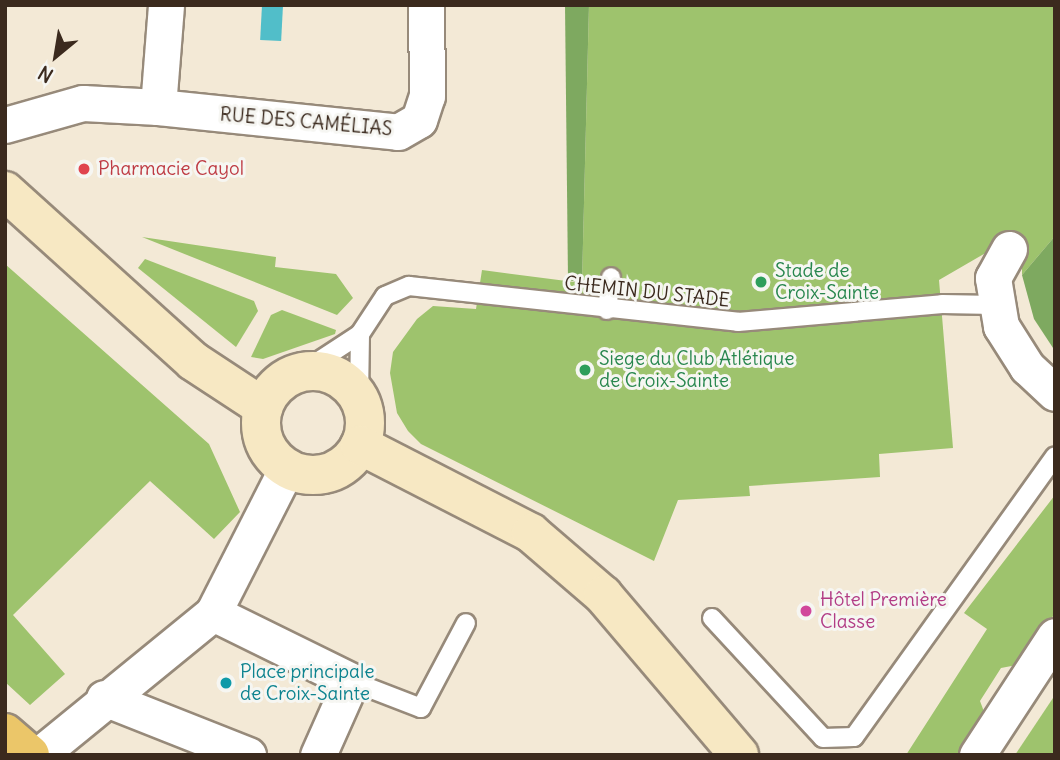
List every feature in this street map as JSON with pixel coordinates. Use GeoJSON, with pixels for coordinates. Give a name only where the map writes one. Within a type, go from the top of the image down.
{"type":"FeatureCollection","features":[{"type":"Feature","properties":{"kind":"highway"},"geometry":{"type":"LineString","coordinates":[[5,733],[30,755]]}},
{"type":"Feature","properties":{"kind":"main road"},"geometry":{"type":"LineString","coordinates":[[5,191],[193,361],[263,407]]}},
{"type":"Feature","properties":{"kind":"main road"},"geometry":{"type":"LineString","coordinates":[[302,372],[343,380],[359,399],[360,445],[343,464],[320,474],[287,468],[265,442],[263,407],[285,379],[302,372]]}},
{"type":"Feature","properties":{"kind":"main road"},"geometry":{"type":"LineString","coordinates":[[360,445],[531,533],[603,595],[739,755]]}},
{"type":"Feature","properties":{"kind":"street"},"geometry":{"type":"LineString","coordinates":[[159,107],[166,5]]}},
{"type":"Feature","properties":{"kind":"street","name":"RUE DES CAMÉLIAS"},"geometry":{"type":"LineString","coordinates":[[5,125],[83,103],[159,107],[398,132],[419,120],[427,96],[426,5]]}},
{"type":"Feature","properties":{"kind":"street"},"geometry":{"type":"LineString","coordinates":[[1009,249],[993,278],[995,305],[1011,345],[1055,393]]}},
{"type":"Feature","properties":{"kind":"street"},"geometry":{"type":"LineString","coordinates":[[39,755],[104,698],[213,613],[287,468]]}},
{"type":"Feature","properties":{"kind":"street"},"geometry":{"type":"LineString","coordinates":[[213,613],[351,681],[318,755]]}},
{"type":"Feature","properties":{"kind":"street"},"geometry":{"type":"LineString","coordinates":[[977,755],[1055,636]]}},
{"type":"Feature","properties":{"kind":"street"},"geometry":{"type":"LineString","coordinates":[[104,698],[248,755]]}},
{"type":"Feature","properties":{"kind":"lane"},"geometry":{"type":"LineString","coordinates":[[607,310],[611,277]]}},
{"type":"Feature","properties":{"kind":"lane","name":"CHEMIN DU STADE"},"geometry":{"type":"LineString","coordinates":[[302,372],[360,334],[385,296],[409,286],[607,310],[756,322],[942,304],[995,305]]}},
{"type":"Feature","properties":{"kind":"lane"},"geometry":{"type":"LineString","coordinates":[[359,399],[360,334]]}},
{"type":"Feature","properties":{"kind":"lane"},"geometry":{"type":"LineString","coordinates":[[712,618],[823,738],[854,737],[1055,456]]}},
{"type":"Feature","properties":{"kind":"lane"},"geometry":{"type":"LineString","coordinates":[[351,681],[421,708],[466,623]]}},
{"type":"Feature","properties":{"kind":"green space"},"geometry":{"type":"Polygon","coordinates":[[[565,5],[589,5],[582,283],[568,280],[565,5]]]}},
{"type":"Feature","properties":{"kind":"green space","name":"Stade de Croix-Sainte"},"geometry":{"type":"Polygon","coordinates":[[[589,5],[1055,5],[1055,236],[1022,275],[1022,259],[989,251],[939,280],[953,448],[879,454],[880,477],[749,486],[750,496],[678,500],[654,561],[421,444],[408,431],[397,413],[390,373],[393,352],[417,319],[433,306],[476,309],[482,270],[582,283],[589,5]]]}},
{"type":"Feature","properties":{"kind":"green space"},"geometry":{"type":"Polygon","coordinates":[[[1055,236],[1055,351],[1034,319],[1022,275],[1055,236]]]}},
{"type":"Feature","properties":{"kind":"green space"},"geometry":{"type":"Polygon","coordinates":[[[142,237],[276,257],[275,267],[336,274],[353,298],[337,315],[142,237]]]}},
{"type":"Feature","properties":{"kind":"green space"},"geometry":{"type":"Polygon","coordinates":[[[145,259],[254,301],[258,311],[236,347],[138,268],[145,259]]]}},
{"type":"Feature","properties":{"kind":"green space"},"geometry":{"type":"Polygon","coordinates":[[[5,264],[209,444],[240,512],[214,539],[150,481],[13,615],[65,674],[30,705],[5,682],[5,264]]]}},
{"type":"Feature","properties":{"kind":"green space"},"geometry":{"type":"Polygon","coordinates":[[[282,310],[336,330],[335,334],[263,359],[251,357],[271,315],[282,310]]]}},
{"type":"Feature","properties":{"kind":"green space"},"geometry":{"type":"Polygon","coordinates":[[[1055,495],[1055,613],[1022,664],[1001,668],[980,701],[986,717],[962,755],[906,755],[987,629],[964,613],[1055,495]]]}},
{"type":"Feature","properties":{"kind":"green space"},"geometry":{"type":"Polygon","coordinates":[[[1055,695],[1055,755],[1015,755],[1055,695]]]}},
{"type":"Feature","properties":{"kind":"water"},"geometry":{"type":"Polygon","coordinates":[[[262,5],[283,6],[281,41],[260,40],[262,5]]]}},
{"type":"Feature","properties":{"kind":"place","name":"Pharmacie Cayol"},"geometry":{"type":"Point","coordinates":[84,169]}},
{"type":"Feature","properties":{"kind":"place","name":"Stade de Croix-Sainte"},"geometry":{"type":"Point","coordinates":[761,282]}},
{"type":"Feature","properties":{"kind":"place","name":"Siege du Club Atlétique de Croix-Sainte"},"geometry":{"type":"Point","coordinates":[585,370]}},
{"type":"Feature","properties":{"kind":"place","name":"Hôtel Première Classe"},"geometry":{"type":"Point","coordinates":[806,611]}},
{"type":"Feature","properties":{"kind":"place","name":"Place principale de Croix-Sainte"},"geometry":{"type":"Point","coordinates":[226,683]}}]}
